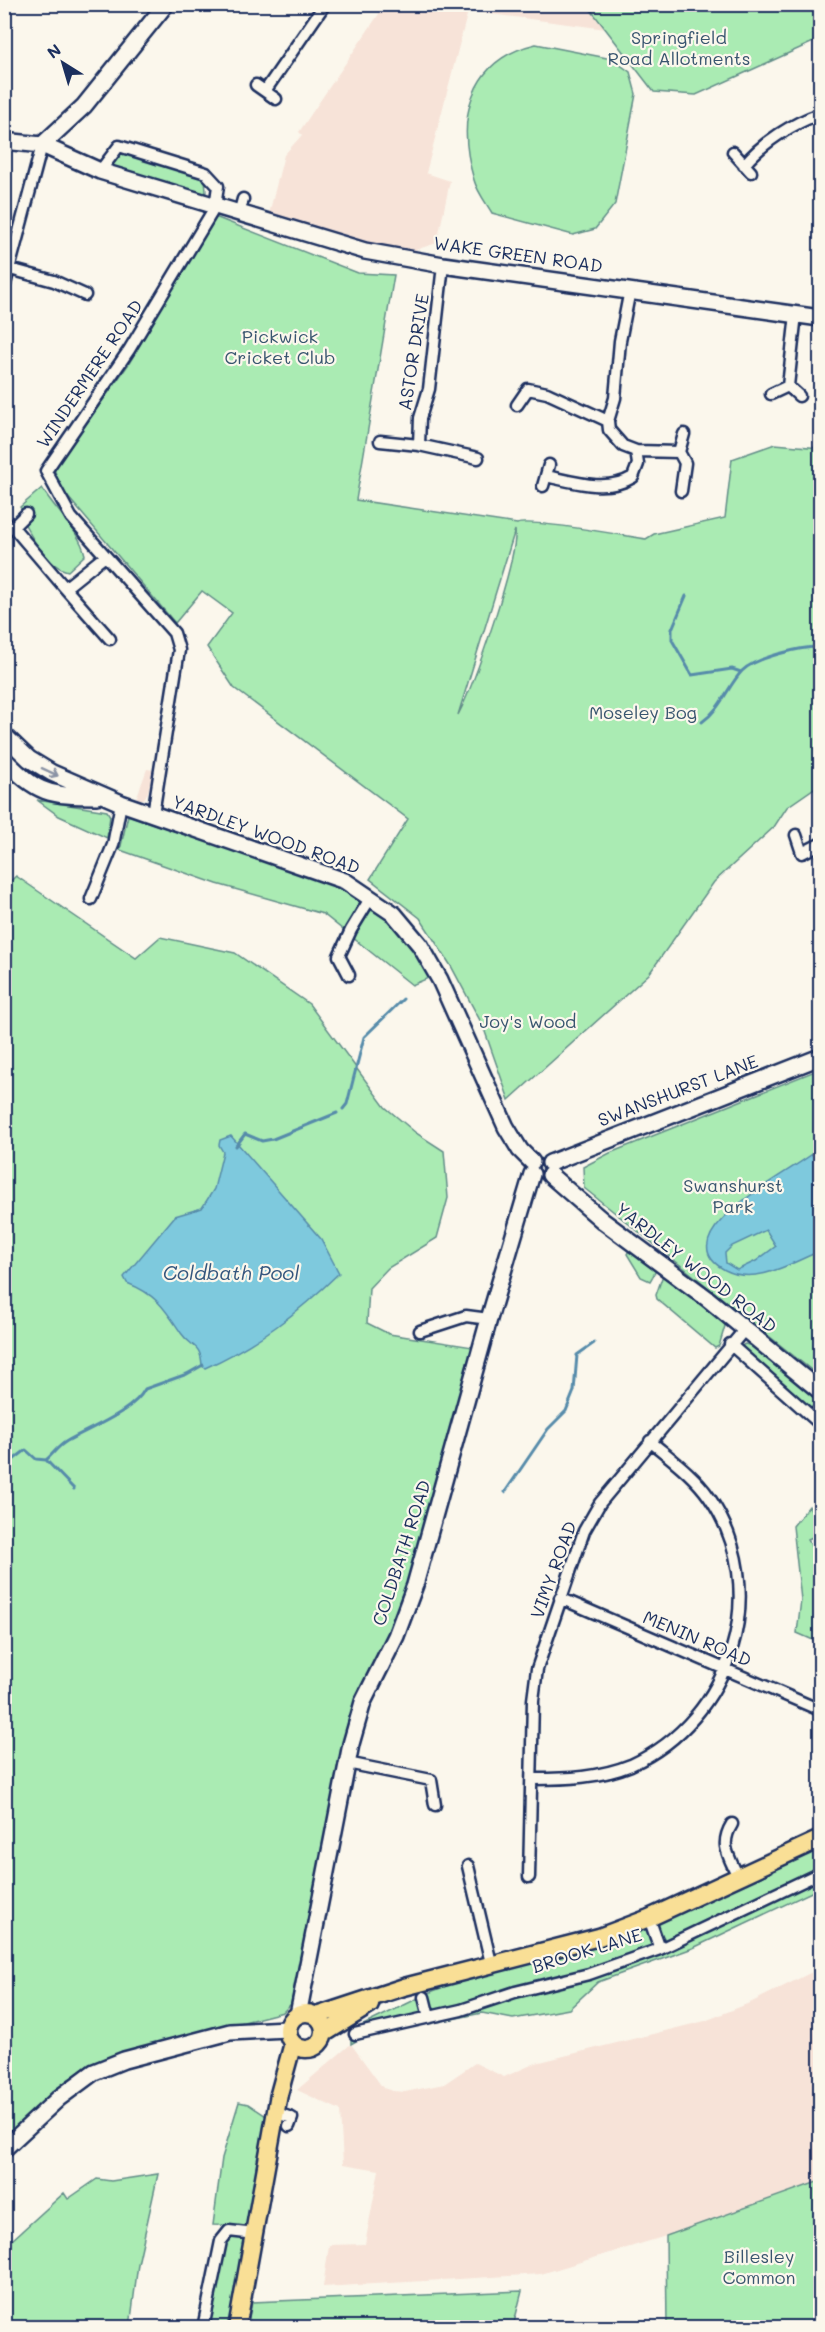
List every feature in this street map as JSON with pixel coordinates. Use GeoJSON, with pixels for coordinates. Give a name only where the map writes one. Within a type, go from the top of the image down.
{"type":"FeatureCollection","features":[{"type":"Feature","properties":{"kind":"main road","name":"BROOK LANE"},"geometry":{"type":"LineString","coordinates":[[316,2016],[404,1987],[599,1937],[649,1918],[820,1839]]}},
{"type":"Feature","properties":{"kind":"main road","name":"BROOK LANE"},"geometry":{"type":"LineString","coordinates":[[325,2033],[404,1987]]}},
{"type":"Feature","properties":{"kind":"main road"},"geometry":{"type":"LineString","coordinates":[[237,2328],[278,2113],[282,2083],[290,2036],[292,2019],[298,2015],[316,2016],[321,2020],[325,2033],[318,2044],[312,2047],[282,2083]]}},
{"type":"Feature","properties":{"kind":"main road"},"geometry":{"type":"LineString","coordinates":[[290,2036],[300,2047],[312,2047]]}},
{"type":"Feature","properties":{"kind":"street"},"geometry":{"type":"LineString","coordinates":[[5,287],[42,145],[54,131],[84,106],[166,4]]}},
{"type":"Feature","properties":{"kind":"street"},"geometry":{"type":"LineString","coordinates":[[276,99],[261,88],[325,4]]}},
{"type":"Feature","properties":{"kind":"street"},"geometry":{"type":"LineString","coordinates":[[733,152],[747,169],[753,154],[787,130],[820,114]]}},
{"type":"Feature","properties":{"kind":"street","name":"WAKE GREEN ROAD"},"geometry":{"type":"LineString","coordinates":[[4,141],[42,145],[100,171],[215,207],[241,206],[365,251],[443,265],[820,318]]}},
{"type":"Feature","properties":{"kind":"street"},"geometry":{"type":"LineString","coordinates":[[100,171],[119,146],[132,149],[206,173],[218,186],[215,207]]}},
{"type":"Feature","properties":{"kind":"street","name":"WINDERMERE ROAD"},"geometry":{"type":"LineString","coordinates":[[153,814],[180,650],[174,633],[71,517],[46,471],[129,350],[215,207]]}},
{"type":"Feature","properties":{"kind":"street","name":"ASTOR DRIVE"},"geometry":{"type":"LineString","coordinates":[[419,444],[420,418],[429,388],[443,265]]}},
{"type":"Feature","properties":{"kind":"street"},"geometry":{"type":"LineString","coordinates":[[10,269],[54,281],[85,295]]}},
{"type":"Feature","properties":{"kind":"street"},"geometry":{"type":"LineString","coordinates":[[630,290],[620,341],[615,398],[608,421],[609,430],[623,446],[636,451],[678,452]]}},
{"type":"Feature","properties":{"kind":"street"},"geometry":{"type":"LineString","coordinates":[[788,386],[796,314]]}},
{"type":"Feature","properties":{"kind":"street"},"geometry":{"type":"LineString","coordinates":[[771,394],[788,386]]}},
{"type":"Feature","properties":{"kind":"street"},"geometry":{"type":"LineString","coordinates":[[788,386],[799,396]]}},
{"type":"Feature","properties":{"kind":"street"},"geometry":{"type":"LineString","coordinates":[[517,405],[528,389],[547,393],[608,421]]}},
{"type":"Feature","properties":{"kind":"street"},"geometry":{"type":"LineString","coordinates":[[678,452],[684,434]]}},
{"type":"Feature","properties":{"kind":"street"},"geometry":{"type":"LineString","coordinates":[[380,441],[419,444],[478,458]]}},
{"type":"Feature","properties":{"kind":"street"},"geometry":{"type":"LineString","coordinates":[[546,476],[596,485],[616,484],[633,477],[638,464],[636,451]]}},
{"type":"Feature","properties":{"kind":"street"},"geometry":{"type":"LineString","coordinates":[[678,452],[685,463],[681,491]]}},
{"type":"Feature","properties":{"kind":"street"},"geometry":{"type":"LineString","coordinates":[[26,514],[13,526],[110,639]]}},
{"type":"Feature","properties":{"kind":"street"},"geometry":{"type":"LineString","coordinates":[[65,588],[105,556]]}},
{"type":"Feature","properties":{"kind":"street","name":"YARDLEY WOOD ROAD"},"geometry":{"type":"LineString","coordinates":[[4,735],[43,769],[121,803],[345,881],[394,914],[420,945],[464,1029],[506,1127],[532,1168]]}},
{"type":"Feature","properties":{"kind":"street","name":"YARDLEY WOOD ROAD"},"geometry":{"type":"LineString","coordinates":[[5,760],[29,784],[45,791],[60,796],[103,796]]}},
{"type":"Feature","properties":{"kind":"street"},"geometry":{"type":"LineString","coordinates":[[91,899],[113,845],[121,803]]}},
{"type":"Feature","properties":{"kind":"street"},"geometry":{"type":"LineString","coordinates":[[796,835],[802,853],[820,844]]}},
{"type":"Feature","properties":{"kind":"street"},"geometry":{"type":"LineString","coordinates":[[349,975],[339,956],[351,930],[371,897]]}},
{"type":"Feature","properties":{"kind":"street","name":"SWANSHURST LANE"},"geometry":{"type":"LineString","coordinates":[[550,1169],[820,1057]]}},
{"type":"Feature","properties":{"kind":"street"},"geometry":{"type":"LineString","coordinates":[[532,1168],[540,1179],[550,1169]]}},
{"type":"Feature","properties":{"kind":"street","name":"COLDBATH ROAD"},"geometry":{"type":"LineString","coordinates":[[298,2015],[347,1763],[363,1702],[396,1636],[416,1585],[532,1168]]}},
{"type":"Feature","properties":{"kind":"street","name":"YARDLEY WOOD ROAD"},"geometry":{"type":"LineString","coordinates":[[550,1169],[603,1221],[745,1329],[820,1392]]}},
{"type":"Feature","properties":{"kind":"street"},"geometry":{"type":"LineString","coordinates":[[420,1331],[466,1316],[489,1320]]}},
{"type":"Feature","properties":{"kind":"street","name":"VIMY ROAD"},"geometry":{"type":"LineString","coordinates":[[529,1877],[533,1700],[537,1669],[584,1530],[600,1503],[730,1344],[745,1329]]}},
{"type":"Feature","properties":{"kind":"street"},"geometry":{"type":"LineString","coordinates":[[730,1344],[820,1424]]}},
{"type":"Feature","properties":{"kind":"street"},"geometry":{"type":"LineString","coordinates":[[532,1779],[571,1780],[601,1774],[629,1765],[655,1752],[675,1738],[695,1719],[726,1669],[737,1632],[740,1604],[739,1578],[728,1534],[720,1515],[698,1483],[650,1441]]}},
{"type":"Feature","properties":{"kind":"street","name":"MENIN ROAD"},"geometry":{"type":"LineString","coordinates":[[560,1599],[820,1710]]}},
{"type":"Feature","properties":{"kind":"street"},"geometry":{"type":"LineString","coordinates":[[347,1763],[431,1780],[435,1805]]}},
{"type":"Feature","properties":{"kind":"street"},"geometry":{"type":"LineString","coordinates":[[732,1824],[724,1837],[725,1847],[738,1877]]}},
{"type":"Feature","properties":{"kind":"street"},"geometry":{"type":"LineString","coordinates":[[468,1866],[491,1963]]}},
{"type":"Feature","properties":{"kind":"street","name":"BROOK LANE"},"geometry":{"type":"LineString","coordinates":[[355,2034],[429,2017],[589,1974],[660,1948],[820,1873]]}},
{"type":"Feature","properties":{"kind":"street"},"geometry":{"type":"LineString","coordinates":[[649,1918],[660,1948]]}},
{"type":"Feature","properties":{"kind":"street"},"geometry":{"type":"LineString","coordinates":[[424,1997],[429,2017]]}},
{"type":"Feature","properties":{"kind":"street"},"geometry":{"type":"LineString","coordinates":[[4,2149],[59,2098],[94,2072],[134,2057],[220,2035],[290,2036]]}},
{"type":"Feature","properties":{"kind":"street"},"geometry":{"type":"LineString","coordinates":[[278,2113],[292,2118],[289,2126]]}},
{"type":"Feature","properties":{"kind":"street"},"geometry":{"type":"LineString","coordinates":[[203,2328],[221,2241],[229,2231],[255,2234]]}},
{"type":"Feature","properties":{"kind":"shaded area"},"geometry":{"type":"Polygon","coordinates":[[[385,5],[587,5],[606,29],[468,11],[426,173],[450,181],[437,243],[402,254],[269,214],[284,155],[302,135],[299,132],[385,5]]]}},
{"type":"Feature","properties":{"kind":"shaded area"},"geometry":{"type":"Polygon","coordinates":[[[147,769],[153,770],[148,792],[144,799],[136,799],[147,769]]]}},
{"type":"Feature","properties":{"kind":"shaded area"},"geometry":{"type":"Polygon","coordinates":[[[820,1968],[820,2181],[666,2236],[541,2274],[323,2287],[329,2245],[365,2244],[379,2170],[343,2164],[340,2110],[297,2090],[351,2044],[383,2088],[393,2091],[405,2092],[444,2084],[475,2063],[504,2077],[536,2063],[705,2021],[752,2002],[820,1968]]]}},
{"type":"Feature","properties":{"kind":"green space","name":"Springfield Road Allotments"},"geometry":{"type":"Polygon","coordinates":[[[587,5],[820,5],[820,39],[696,95],[654,92],[587,5]]]}},
{"type":"Feature","properties":{"kind":"green space"},"geometry":{"type":"Polygon","coordinates":[[[536,44],[612,59],[630,72],[636,94],[615,204],[595,229],[573,235],[492,213],[475,184],[469,158],[468,115],[473,96],[482,78],[495,64],[513,52],[536,44]]]}},
{"type":"Feature","properties":{"kind":"green space"},"geometry":{"type":"Polygon","coordinates":[[[121,152],[205,178],[206,192],[200,195],[109,167],[121,152]]]}},
{"type":"Feature","properties":{"kind":"green space"},"geometry":{"type":"Polygon","coordinates":[[[215,217],[358,273],[394,275],[356,500],[517,524],[558,525],[646,539],[654,534],[725,518],[732,459],[775,444],[820,448],[820,784],[787,807],[774,827],[714,882],[649,974],[509,1100],[483,1026],[451,966],[420,918],[370,879],[408,819],[234,688],[207,647],[232,613],[202,591],[175,623],[62,490],[54,469],[128,365],[215,217]],[[515,530],[458,715],[494,622],[514,545],[515,530]]]}},
{"type":"Feature","properties":{"kind":"green space"},"geometry":{"type":"Polygon","coordinates":[[[42,488],[73,529],[85,555],[68,571],[54,564],[47,557],[35,542],[22,518],[26,514],[20,507],[42,488]]]}},
{"type":"Feature","properties":{"kind":"green space"},"geometry":{"type":"Polygon","coordinates":[[[4,742],[74,791],[38,779],[5,750],[4,742]]]}},
{"type":"Feature","properties":{"kind":"green space"},"geometry":{"type":"Polygon","coordinates":[[[37,800],[107,811],[110,816],[107,838],[59,816],[37,800]]]}},
{"type":"Feature","properties":{"kind":"green space"},"geometry":{"type":"Polygon","coordinates":[[[128,815],[352,892],[391,919],[431,977],[412,985],[323,914],[217,884],[120,850],[128,815]]]}},
{"type":"Feature","properties":{"kind":"green space"},"geometry":{"type":"Polygon","coordinates":[[[16,876],[136,958],[160,937],[235,953],[309,1004],[385,1107],[416,1133],[444,1151],[448,1198],[437,1238],[388,1268],[369,1288],[367,1323],[389,1334],[473,1347],[400,1613],[342,1750],[291,2004],[283,2012],[127,2052],[101,2061],[67,2080],[5,2140],[4,887],[16,876]]]}},
{"type":"Feature","properties":{"kind":"green space","name":"Swanshurst Park"},"geometry":{"type":"Polygon","coordinates":[[[820,1069],[820,1377],[584,1188],[583,1167],[610,1153],[820,1069]]]}},
{"type":"Feature","properties":{"kind":"green space"},"geometry":{"type":"Polygon","coordinates":[[[631,1247],[658,1267],[650,1281],[641,1277],[627,1254],[631,1247]]]}},
{"type":"Feature","properties":{"kind":"green space"},"geometry":{"type":"Polygon","coordinates":[[[664,1272],[722,1318],[725,1326],[719,1346],[715,1348],[657,1299],[656,1295],[664,1272]]]}},
{"type":"Feature","properties":{"kind":"green space"},"geometry":{"type":"Polygon","coordinates":[[[745,1344],[756,1347],[820,1401],[820,1422],[741,1352],[741,1346],[745,1344]]]}},
{"type":"Feature","properties":{"kind":"green space"},"geometry":{"type":"Polygon","coordinates":[[[809,1506],[820,1527],[820,1534],[808,1539],[817,1560],[820,1558],[820,1643],[797,1633],[801,1600],[793,1526],[809,1506]]]}},
{"type":"Feature","properties":{"kind":"green space"},"geometry":{"type":"Polygon","coordinates":[[[820,1845],[820,1888],[693,1948],[598,1982],[569,2009],[513,2019],[482,2013],[363,2037],[351,2044],[351,2031],[433,1991],[465,1979],[568,1954],[641,1928],[648,1930],[652,1954],[670,1947],[658,1929],[659,1921],[820,1845]]]}},
{"type":"Feature","properties":{"kind":"green space"},"geometry":{"type":"Polygon","coordinates":[[[239,2102],[248,2104],[266,2116],[266,2128],[246,2226],[213,2225],[222,2158],[239,2102]]]}},
{"type":"Feature","properties":{"kind":"green space"},"geometry":{"type":"Polygon","coordinates":[[[158,2174],[138,2264],[130,2327],[5,2327],[5,2233],[12,2240],[64,2193],[68,2199],[97,2179],[111,2181],[158,2174]]]}},
{"type":"Feature","properties":{"kind":"green space","name":"Billesley Common"},"geometry":{"type":"Polygon","coordinates":[[[820,2181],[820,2327],[667,2327],[666,2236],[820,2181]]]}},
{"type":"Feature","properties":{"kind":"green space"},"geometry":{"type":"Polygon","coordinates":[[[231,2237],[246,2237],[231,2327],[208,2328],[226,2241],[231,2237]]]}},
{"type":"Feature","properties":{"kind":"green space"},"geometry":{"type":"Polygon","coordinates":[[[522,2291],[513,2327],[247,2327],[252,2302],[522,2291]]]}},
{"type":"Feature","properties":{"kind":"water","name":"Coldbath Pool"},"geometry":{"type":"Polygon","coordinates":[[[231,1136],[321,1239],[339,1273],[308,1301],[260,1338],[205,1368],[202,1366],[198,1350],[185,1338],[159,1303],[137,1287],[127,1283],[124,1277],[175,1216],[202,1208],[214,1189],[223,1152],[219,1145],[220,1140],[231,1136]]]}},
{"type":"Feature","properties":{"kind":"water"},"geometry":{"type":"Polygon","coordinates":[[[820,1148],[820,1251],[785,1267],[761,1274],[737,1274],[725,1270],[709,1255],[709,1239],[721,1221],[740,1203],[820,1148]],[[766,1230],[732,1246],[725,1253],[726,1263],[737,1270],[756,1261],[776,1246],[766,1230]]]}},
{"type":"Feature","properties":{"kind":"waterway"},"geometry":{"type":"LineString","coordinates":[[686,596],[672,629],[672,640],[692,675],[732,669],[741,672]]}},
{"type":"Feature","properties":{"kind":"waterway"},"geometry":{"type":"LineString","coordinates":[[702,722],[715,710],[737,677],[748,666],[779,654],[802,648],[820,647]]}},
{"type":"Feature","properties":{"kind":"waterway"},"geometry":{"type":"LineString","coordinates":[[343,1109],[347,1104],[364,1037],[403,999]]}},
{"type":"Feature","properties":{"kind":"waterway"},"geometry":{"type":"LineString","coordinates":[[236,1146],[245,1134],[262,1141],[273,1139],[337,1113]]}},
{"type":"Feature","properties":{"kind":"waterway"},"geometry":{"type":"LineString","coordinates":[[505,1492],[548,1429],[566,1411],[574,1391],[577,1355],[594,1343]]}},
{"type":"Feature","properties":{"kind":"waterway"},"geometry":{"type":"LineString","coordinates":[[4,1467],[26,1450],[36,1459],[46,1460],[64,1443],[110,1419],[131,1405],[145,1389],[187,1374],[203,1365]]}},
{"type":"Feature","properties":{"kind":"waterway"},"geometry":{"type":"LineString","coordinates":[[46,1460],[74,1489]]}},
{"type":"Feature","properties":{"kind":"park label","name":"Pickwick Cricket Club"},"geometry":{"type":"Point","coordinates":[280,347]}},
{"type":"Feature","properties":{"kind":"park label","name":"Moseley Bog"},"geometry":{"type":"Point","coordinates":[643,713]}},
{"type":"Feature","properties":{"kind":"park label","name":"Joy's Wood"},"geometry":{"type":"Point","coordinates":[528,1022]}}]}
